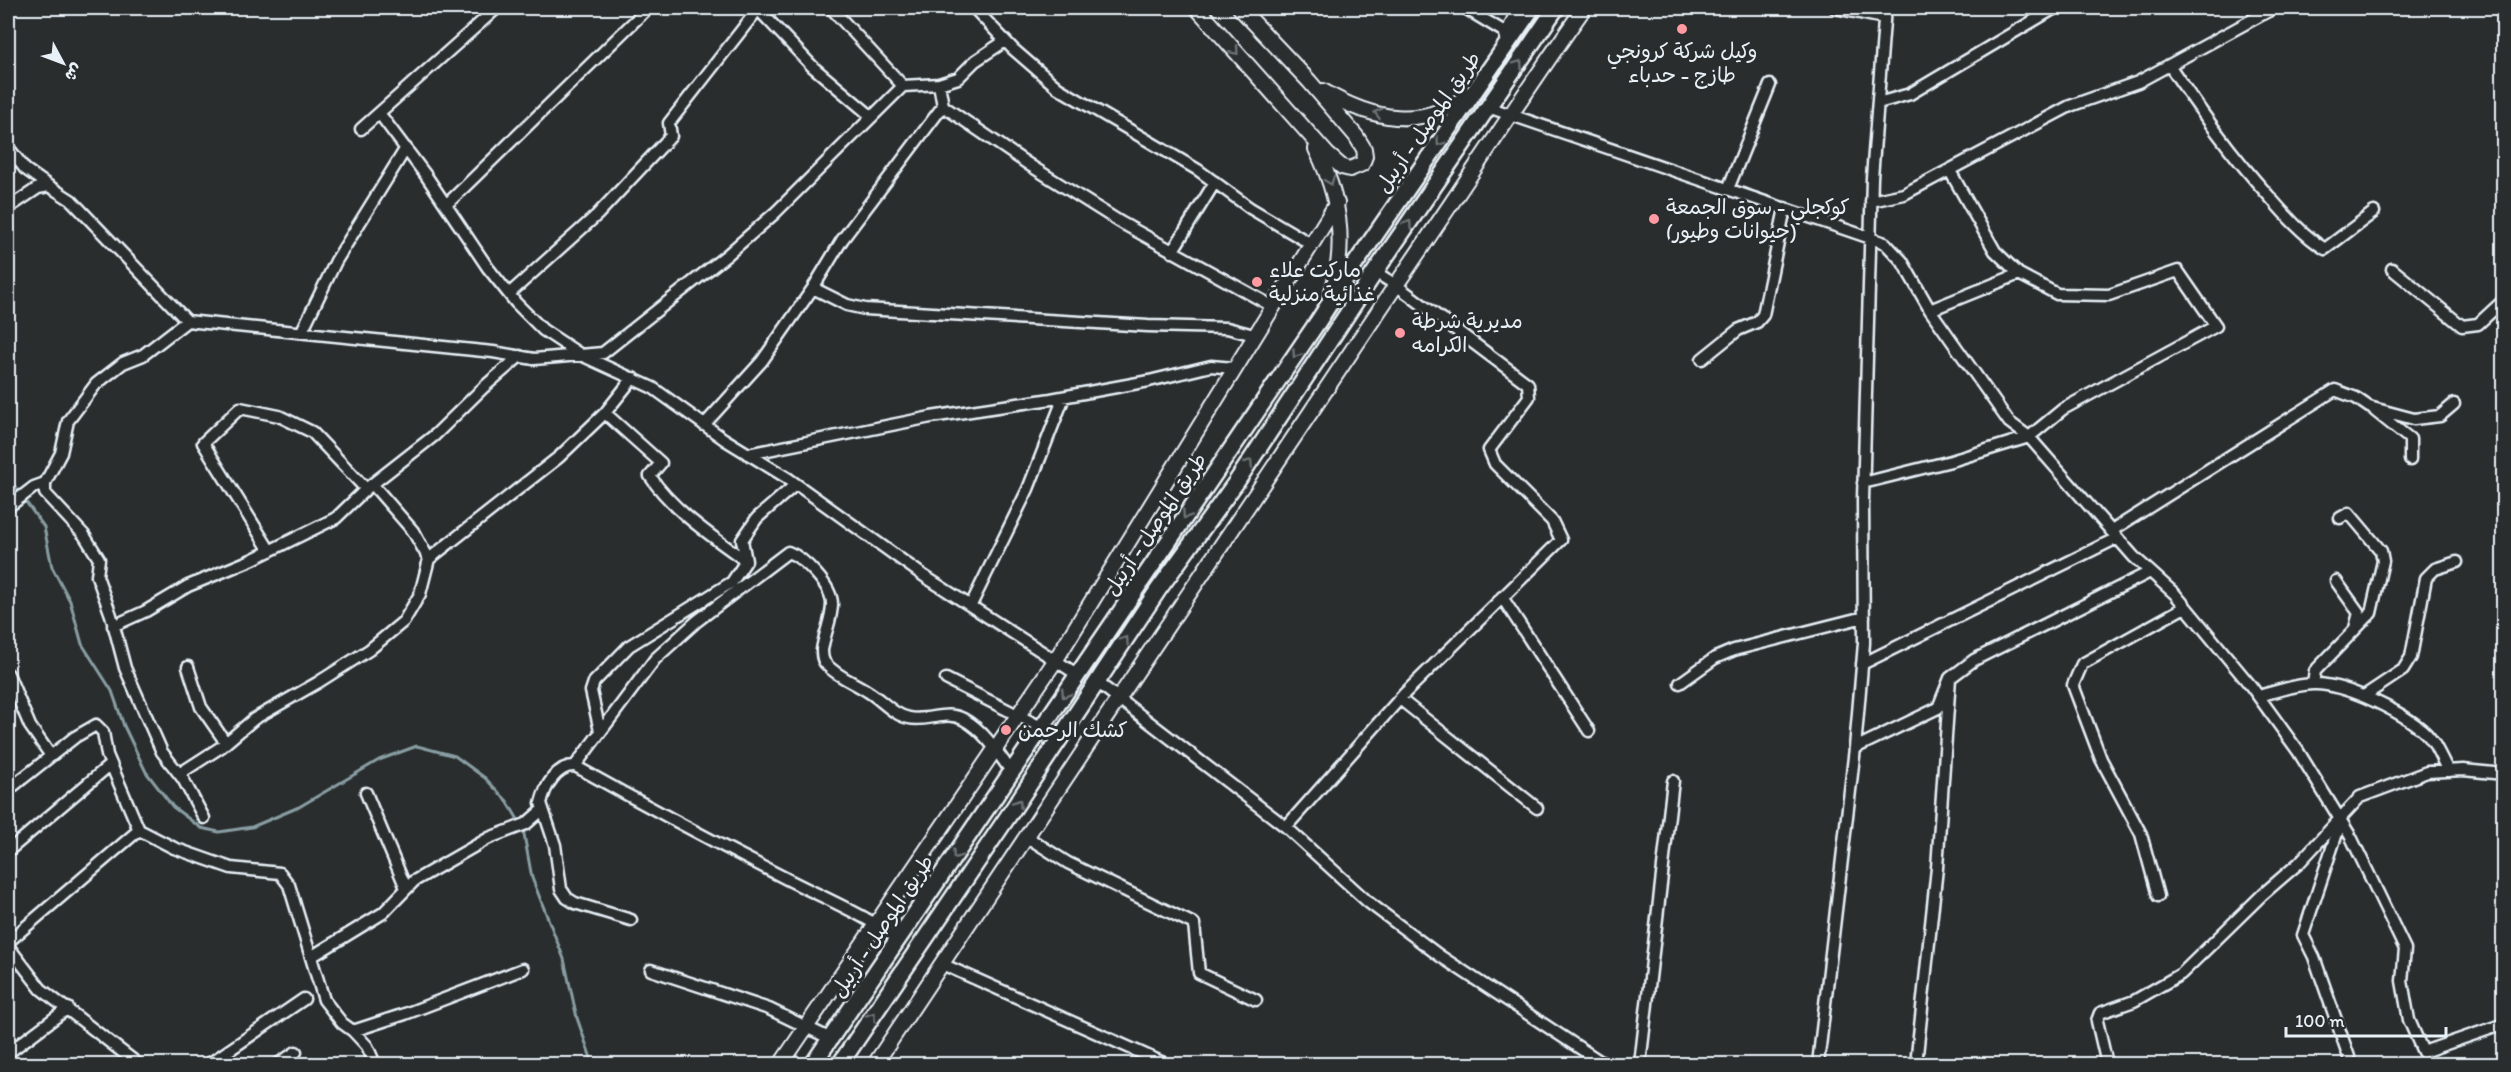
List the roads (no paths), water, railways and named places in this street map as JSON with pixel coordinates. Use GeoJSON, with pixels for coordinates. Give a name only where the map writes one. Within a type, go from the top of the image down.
{"type":"FeatureCollection","features":[{"type":"Feature","properties":{"kind":"highway","name":"طريق الموصل - أربيل"},"geometry":{"type":"LineString","coordinates":[[813,1065],[1351,270],[1532,8]]}},
{"type":"Feature","properties":{"kind":"highway"},"geometry":{"type":"LineString","coordinates":[[840,1065],[1158,590],[1237,482],[1375,272],[1556,8]]}},
{"type":"Feature","properties":{"kind":"main road"},"geometry":{"type":"LineString","coordinates":[[1197,8],[1327,154],[1342,167],[1350,169],[1362,164],[1365,156],[1360,142],[1309,81],[1240,8]]}},
{"type":"Feature","properties":{"kind":"main road"},"geometry":{"type":"LineString","coordinates":[[1501,54],[1518,8]]}},
{"type":"Feature","properties":{"kind":"main road"},"geometry":{"type":"LineString","coordinates":[[878,1064],[1255,492],[1396,285],[1509,113],[1584,8]]}},
{"type":"Feature","properties":{"kind":"main road"},"geometry":{"type":"LineString","coordinates":[[1309,81],[1335,98],[1353,105],[1386,115],[1411,118],[1432,115],[1453,106],[1485,77]]}},
{"type":"Feature","properties":{"kind":"main road"},"geometry":{"type":"LineString","coordinates":[[1303,129],[1322,161],[1337,203],[1341,233],[1339,263],[1333,289],[1319,320]]}},
{"type":"Feature","properties":{"kind":"main road"},"geometry":{"type":"LineString","coordinates":[[781,1065],[1055,661],[1337,203]]}},
{"type":"Feature","properties":{"kind":"street"},"geometry":{"type":"LineString","coordinates":[[361,129],[497,8]]}},
{"type":"Feature","properties":{"kind":"street"},"geometry":{"type":"LineString","coordinates":[[446,205],[648,8]]}},
{"type":"Feature","properties":{"kind":"street"},"geometry":{"type":"LineString","coordinates":[[509,294],[597,215],[671,136],[669,123],[757,8],[813,67],[871,116]]}},
{"type":"Feature","properties":{"kind":"street"},"geometry":{"type":"LineString","coordinates":[[831,8],[903,86]]}},
{"type":"Feature","properties":{"kind":"street"},"geometry":{"type":"LineString","coordinates":[[974,8],[1005,41],[1059,88],[1198,170],[1250,208],[1311,244]]}},
{"type":"Feature","properties":{"kind":"street"},"geometry":{"type":"LineString","coordinates":[[1465,8],[1508,34]]}},
{"type":"Feature","properties":{"kind":"street"},"geometry":{"type":"LineString","coordinates":[[1818,1065],[1855,748],[1862,664],[1863,483],[1871,201],[1885,13],[1835,8]]}},
{"type":"Feature","properties":{"kind":"street"},"geometry":{"type":"LineString","coordinates":[[1878,103],[1910,94],[2055,8]]}},
{"type":"Feature","properties":{"kind":"street"},"geometry":{"type":"LineString","coordinates":[[1871,201],[1904,194],[2070,106],[2138,82],[2274,8]]}},
{"type":"Feature","properties":{"kind":"street"},"geometry":{"type":"LineString","coordinates":[[8,147],[25,169],[71,200],[187,321],[302,331],[534,359],[603,353],[727,255],[775,213],[903,86],[939,84],[958,78],[975,61],[1005,41]]}},
{"type":"Feature","properties":{"kind":"street"},"geometry":{"type":"LineString","coordinates":[[2169,65],[2241,165],[2309,238],[2325,249],[2374,212]]}},
{"type":"Feature","properties":{"kind":"street"},"geometry":{"type":"LineString","coordinates":[[939,84],[943,106],[1031,166],[1172,252],[1272,306]]}},
{"type":"Feature","properties":{"kind":"street"},"geometry":{"type":"LineString","coordinates":[[1728,189],[1770,85]]}},
{"type":"Feature","properties":{"kind":"street"},"geometry":{"type":"LineString","coordinates":[[704,425],[762,361],[813,288],[842,240],[943,106]]}},
{"type":"Feature","properties":{"kind":"street"},"geometry":{"type":"LineString","coordinates":[[1488,107],[1885,243],[1902,261],[1930,310],[2009,422],[2029,437],[2114,535],[2175,594],[2258,696],[2298,751],[2340,819],[2405,949],[2402,981],[2409,1020],[2423,1052],[2504,1024]]}},
{"type":"Feature","properties":{"kind":"street"},"geometry":{"type":"LineString","coordinates":[[379,113],[509,294],[543,330],[581,355],[653,388],[704,425],[796,484],[924,576],[1078,675]]}},
{"type":"Feature","properties":{"kind":"street"},"geometry":{"type":"LineString","coordinates":[[302,331],[336,261],[406,148]]}},
{"type":"Feature","properties":{"kind":"street"},"geometry":{"type":"LineString","coordinates":[[1863,483],[1951,461],[2029,437],[2063,409],[2216,326],[2178,271],[2109,295],[2057,294],[2019,274],[1995,251],[1950,171]]}},
{"type":"Feature","properties":{"kind":"street"},"geometry":{"type":"LineString","coordinates":[[1172,252],[1215,182]]}},
{"type":"Feature","properties":{"kind":"street"},"geometry":{"type":"LineString","coordinates":[[8,208],[38,188],[49,186]]}},
{"type":"Feature","properties":{"kind":"street"},"geometry":{"type":"LineString","coordinates":[[1702,359],[1738,330],[1757,322],[1763,315],[1785,208]]}},
{"type":"Feature","properties":{"kind":"street"},"geometry":{"type":"LineString","coordinates":[[2392,269],[2462,326],[2478,324],[2504,300]]}},
{"type":"Feature","properties":{"kind":"street"},"geometry":{"type":"LineString","coordinates":[[1286,827],[1400,699],[1561,540],[1552,521],[1495,464],[1490,450],[1529,397],[1528,384],[1396,285],[1375,272]]}},
{"type":"Feature","properties":{"kind":"street"},"geometry":{"type":"LineString","coordinates":[[1930,310],[2019,274]]}},
{"type":"Feature","properties":{"kind":"street"},"geometry":{"type":"LineString","coordinates":[[813,288],[847,305],[865,309],[1148,326],[1227,328],[1254,335]]}},
{"type":"Feature","properties":{"kind":"street"},"geometry":{"type":"LineString","coordinates":[[187,321],[143,355],[123,363],[96,384],[68,421],[62,453],[45,483],[45,493],[84,535],[99,559],[97,576],[125,668],[162,752],[179,774],[204,818]]}},
{"type":"Feature","properties":{"kind":"street"},"geometry":{"type":"LineString","coordinates":[[114,626],[147,611],[188,586],[270,551],[336,518],[370,487],[435,435],[484,387],[520,356]]}},
{"type":"Feature","properties":{"kind":"street"},"geometry":{"type":"LineString","coordinates":[[748,454],[931,417],[1064,397],[1211,366],[1234,368]]}},
{"type":"Feature","properties":{"kind":"street"},"geometry":{"type":"LineString","coordinates":[[179,774],[226,743],[254,719],[369,650],[404,621],[420,594],[429,559],[559,457],[605,413],[633,378]]}},
{"type":"Feature","properties":{"kind":"street"},"geometry":{"type":"LineString","coordinates":[[1862,664],[2114,535],[2335,390],[2356,398],[2410,439],[2410,460]]}},
{"type":"Feature","properties":{"kind":"street"},"geometry":{"type":"LineString","coordinates":[[971,605],[1029,489],[1064,397]]}},
{"type":"Feature","properties":{"kind":"street"},"geometry":{"type":"LineString","coordinates":[[2369,407],[2414,418],[2440,416],[2454,404]]}},
{"type":"Feature","properties":{"kind":"street"},"geometry":{"type":"LineString","coordinates":[[270,551],[203,443],[240,408],[279,416],[312,432],[413,531],[429,559]]}},
{"type":"Feature","properties":{"kind":"street"},"geometry":{"type":"LineString","coordinates":[[605,413],[660,463],[650,476],[659,490],[746,561]]}},
{"type":"Feature","properties":{"kind":"street"},"geometry":{"type":"LineString","coordinates":[[8,507],[34,487],[45,483]]}},
{"type":"Feature","properties":{"kind":"street"},"geometry":{"type":"LineString","coordinates":[[600,731],[591,691],[594,682],[629,646],[732,582],[746,561],[742,540],[758,518],[796,484]]}},
{"type":"Feature","properties":{"kind":"street"},"geometry":{"type":"LineString","coordinates":[[2313,684],[2315,671],[2371,613],[2383,561],[2381,551],[2349,513],[2340,518]]}},
{"type":"Feature","properties":{"kind":"street"},"geometry":{"type":"LineString","coordinates":[[575,766],[655,659],[697,621],[788,552],[811,567],[830,596],[832,604],[822,650],[825,664],[838,675],[877,697],[898,714],[910,718],[957,717],[965,720],[995,749],[1012,773]]}},
{"type":"Feature","properties":{"kind":"street"},"geometry":{"type":"LineString","coordinates":[[2364,696],[2403,670],[2411,657],[2426,578],[2435,569],[2457,562]]}},
{"type":"Feature","properties":{"kind":"street"},"geometry":{"type":"LineString","coordinates":[[1855,748],[1938,708],[1950,678],[1974,660],[2150,572]]}},
{"type":"Feature","properties":{"kind":"street"},"geometry":{"type":"LineString","coordinates":[[2336,581],[2359,613],[2355,628]]}},
{"type":"Feature","properties":{"kind":"street"},"geometry":{"type":"LineString","coordinates":[[1502,597],[1589,731]]}},
{"type":"Feature","properties":{"kind":"street"},"geometry":{"type":"LineString","coordinates":[[2158,896],[2141,834],[2102,759],[2082,713],[2073,685],[2082,664],[2185,607]]}},
{"type":"Feature","properties":{"kind":"street"},"geometry":{"type":"LineString","coordinates":[[1680,683],[1715,658],[1734,650],[1864,617]]}},
{"type":"Feature","properties":{"kind":"street"},"geometry":{"type":"LineString","coordinates":[[188,667],[201,707],[226,743]]}},
{"type":"Feature","properties":{"kind":"street"},"geometry":{"type":"LineString","coordinates":[[8,674],[30,726],[51,756]]}},
{"type":"Feature","properties":{"kind":"street"},"geometry":{"type":"LineString","coordinates":[[1916,1065],[1937,868],[1950,678]]}},
{"type":"Feature","properties":{"kind":"street"},"geometry":{"type":"LineString","coordinates":[[946,679],[1043,728]]}},
{"type":"Feature","properties":{"kind":"street"},"geometry":{"type":"LineString","coordinates":[[1097,682],[1286,827],[1368,902],[1431,950],[1604,1065]]}},
{"type":"Feature","properties":{"kind":"street"},"geometry":{"type":"LineString","coordinates":[[2258,696],[2313,684],[2336,686],[2364,696],[2404,718],[2430,737],[2448,771]]}},
{"type":"Feature","properties":{"kind":"street"},"geometry":{"type":"LineString","coordinates":[[1400,699],[1537,808]]}},
{"type":"Feature","properties":{"kind":"street"},"geometry":{"type":"LineString","coordinates":[[8,790],[75,737],[96,725],[103,732],[111,764],[139,830],[174,848],[231,868],[280,873],[289,885],[324,1000],[342,1023],[367,1046],[375,1065]]}},
{"type":"Feature","properties":{"kind":"street"},"geometry":{"type":"LineString","coordinates":[[8,851],[111,764]]}},
{"type":"Feature","properties":{"kind":"street"},"geometry":{"type":"LineString","coordinates":[[631,920],[575,903],[567,898],[561,889],[555,845],[542,810],[543,795],[549,782],[558,772],[569,766],[575,766],[664,816],[877,924],[898,939]]}},
{"type":"Feature","properties":{"kind":"street"},"geometry":{"type":"LineString","coordinates":[[2106,1065],[2097,1022],[2100,1013],[2134,1001],[2181,974],[2263,894],[2299,863],[2360,797],[2427,772],[2504,774]]}},
{"type":"Feature","properties":{"kind":"street"},"geometry":{"type":"LineString","coordinates":[[1640,1065],[1673,781]]}},
{"type":"Feature","properties":{"kind":"street"},"geometry":{"type":"LineString","coordinates":[[366,793],[406,888]]}},
{"type":"Feature","properties":{"kind":"street"},"geometry":{"type":"LineString","coordinates":[[311,957],[383,913],[406,888],[426,874],[489,838],[526,824],[542,810]]}},
{"type":"Feature","properties":{"kind":"street"},"geometry":{"type":"LineString","coordinates":[[2340,819],[2303,935],[2314,957],[2349,1057]]}},
{"type":"Feature","properties":{"kind":"street"},"geometry":{"type":"LineString","coordinates":[[138,1065],[41,988],[8,944],[139,830]]}},
{"type":"Feature","properties":{"kind":"street"},"geometry":{"type":"LineString","coordinates":[[1027,837],[1068,863],[1194,924],[1199,973],[1256,1000]]}},
{"type":"Feature","properties":{"kind":"street"},"geometry":{"type":"LineString","coordinates":[[942,964],[1166,1065]]}},
{"type":"Feature","properties":{"kind":"street"},"geometry":{"type":"LineString","coordinates":[[353,1031],[405,1014],[523,969]]}},
{"type":"Feature","properties":{"kind":"street"},"geometry":{"type":"LineString","coordinates":[[651,970],[769,1009],[831,1039]]}},
{"type":"Feature","properties":{"kind":"street"},"geometry":{"type":"LineString","coordinates":[[209,1065],[304,999]]}},
{"type":"Feature","properties":{"kind":"street"},"geometry":{"type":"LineString","coordinates":[[8,1053],[68,1008]]}},
{"type":"Feature","properties":{"kind":"street"},"geometry":{"type":"LineString","coordinates":[[278,1065],[296,1052]]}},
{"type":"Feature","properties":{"kind":"waterway"},"geometry":{"type":"LineString","coordinates":[[8,477],[44,527],[52,567],[70,601],[82,644],[112,691],[124,726],[146,772],[173,807],[201,828],[219,832],[252,827],[299,807],[379,760],[417,746],[455,756],[485,778],[507,801],[520,823]]}},
{"type":"Feature","properties":{"kind":"waterway"},"geometry":{"type":"LineString","coordinates":[[523,829],[532,878],[564,959],[577,1018],[593,1064]]}},
{"type":"Feature","properties":{"kind":"place","name":"وكيل شركة كرونجي طازج - حدباء"},"geometry":{"type":"Point","coordinates":[1682,29]}},
{"type":"Feature","properties":{"kind":"place","name":"كوكجلي - سوق الجمعة (حيوانات وطيور)"},"geometry":{"type":"Point","coordinates":[1654,219]}},
{"type":"Feature","properties":{"kind":"place","name":"ماركت علاء غذائية منزلية"},"geometry":{"type":"Point","coordinates":[1257,282]}},
{"type":"Feature","properties":{"kind":"place","name":"مديرية شرطة الكرامه"},"geometry":{"type":"Point","coordinates":[1400,333]}},
{"type":"Feature","properties":{"kind":"place","name":"كشك الرحمن"},"geometry":{"type":"Point","coordinates":[1006,730]}}]}
